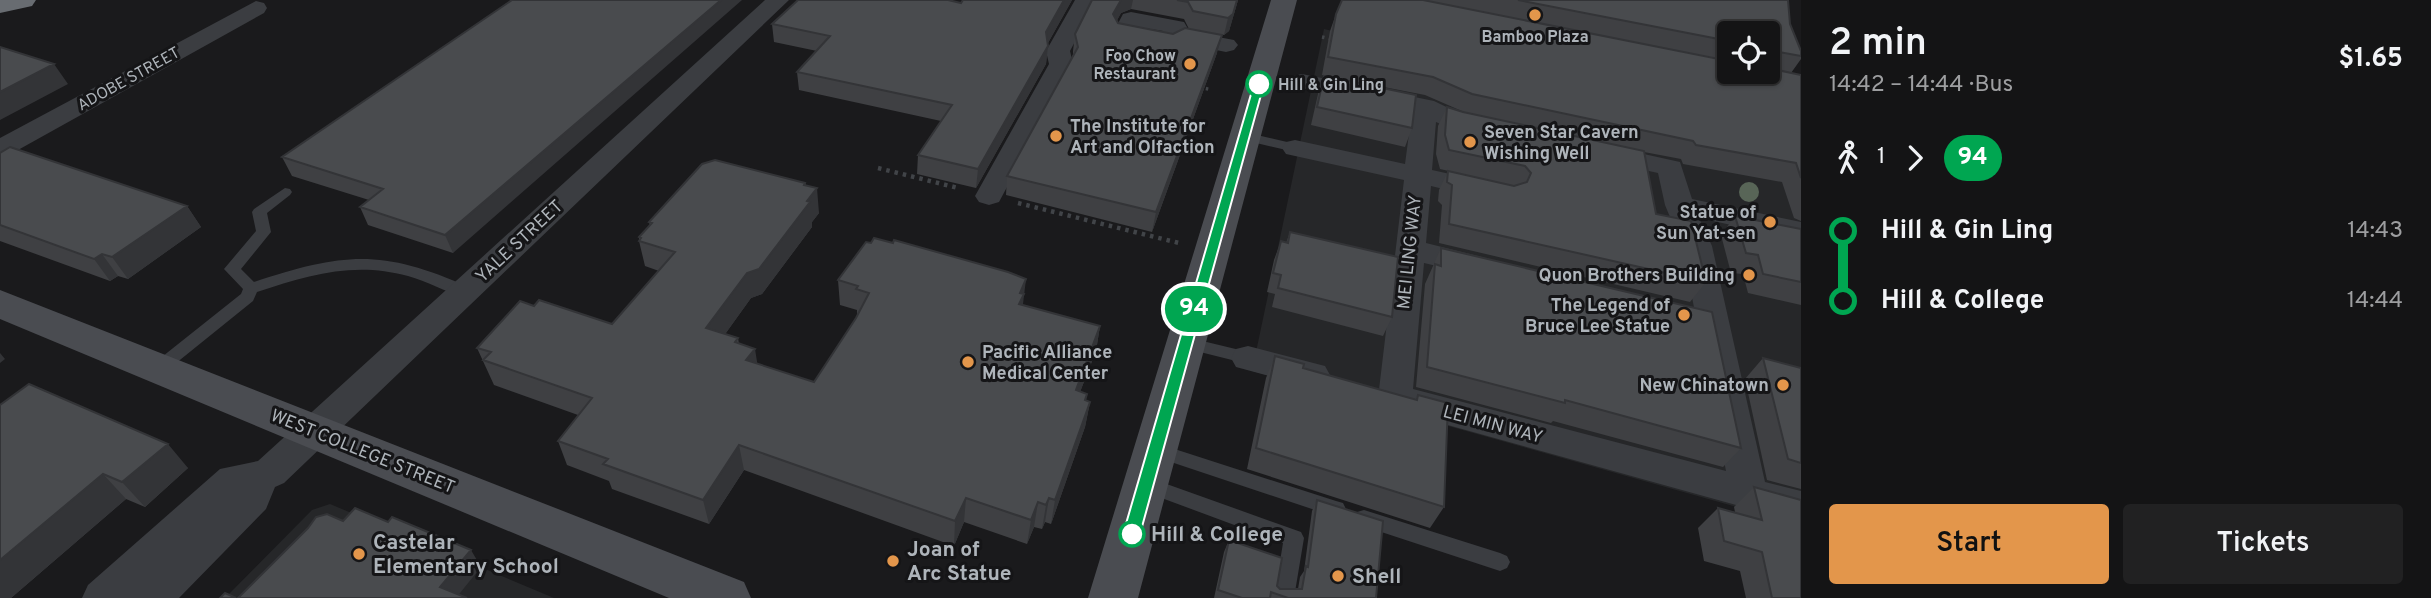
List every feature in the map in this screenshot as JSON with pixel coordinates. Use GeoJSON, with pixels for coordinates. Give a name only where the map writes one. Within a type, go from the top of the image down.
{"type":"FeatureCollection","features":[{"type":"Feature","properties":{"kind":"highway"},"geometry":{"type":"LineString","coordinates":[[0,5],[23,0]]}},
{"type":"Feature","properties":{"kind":"main road"},"geometry":{"type":"LineString","coordinates":[[1113,598],[1284,0]]}},
{"type":"Feature","properties":{"kind":"main road","name":"WEST COLLEGE STREET"},"geometry":{"type":"LineString","coordinates":[[0,304],[726,598]]}},
{"type":"Feature","properties":{"kind":"street","name":"YALE STREET"},"geometry":{"type":"LineString","coordinates":[[103,598],[233,480],[258,477],[271,472],[778,0]]}},
{"type":"Feature","properties":{"kind":"street","name":"ADOBE STREET"},"geometry":{"type":"LineString","coordinates":[[0,149],[256,8]]}},
{"type":"Feature","properties":{"kind":"street"},"geometry":{"type":"LineString","coordinates":[[989,196],[1061,64],[1058,51],[1081,8],[1127,27],[1124,33],[1170,42],[1173,35],[1226,45]]}},
{"type":"Feature","properties":{"kind":"street"},"geometry":{"type":"LineString","coordinates":[[1301,81],[1425,106],[1455,121],[1508,133]]}},
{"type":"Feature","properties":{"kind":"street","name":"MEI LING WAY"},"geometry":{"type":"LineString","coordinates":[[1368,390],[1409,249],[1425,106]]}},
{"type":"Feature","properties":{"kind":"street"},"geometry":{"type":"LineString","coordinates":[[1576,147],[1670,167],[1679,205],[1697,246],[1702,320],[1749,494]]}},
{"type":"Feature","properties":{"kind":"street"},"geometry":{"type":"LineString","coordinates":[[1295,148],[1504,194]]}},
{"type":"Feature","properties":{"kind":"street"},"geometry":{"type":"LineString","coordinates":[[1679,205],[1801,231]]}},
{"type":"Feature","properties":{"kind":"street"},"geometry":{"type":"LineString","coordinates":[[1409,249],[1502,272]]}},
{"type":"Feature","properties":{"kind":"street","name":"LEI MIN WAY"},"geometry":{"type":"LineString","coordinates":[[1248,358],[1801,508]]}},
{"type":"Feature","properties":{"kind":"street","name":"YALE STREET"},"geometry":{"type":"LineString","coordinates":[[150,598],[253,498],[258,477]]}},
{"type":"Feature","properties":{"kind":"lane"},"geometry":{"type":"LineString","coordinates":[[1244,136],[1295,148]]}},
{"type":"Feature","properties":{"kind":"lane"},"geometry":{"type":"LineString","coordinates":[[251,288],[232,269],[264,232],[259,212],[285,192]]}},
{"type":"Feature","properties":{"kind":"lane"},"geometry":{"type":"LineString","coordinates":[[159,368],[247,297],[251,288],[314,269],[351,263],[403,269],[436,278],[464,292]]}},
{"type":"Feature","properties":{"kind":"lane","name":"LEI MIN WAY"},"geometry":{"type":"LineString","coordinates":[[1184,343],[1248,358]]}},
{"type":"Feature","properties":{"kind":"lane"},"geometry":{"type":"LineString","coordinates":[[1151,467],[1223,473],[1500,562]]}},
{"type":"Feature","properties":{"kind":"lane"},"geometry":{"type":"LineString","coordinates":[[1151,467],[1294,538],[1284,598]]}},
{"type":"Feature","properties":{"kind":"path"},"geometry":{"type":"LineString","coordinates":[[1322,37],[1339,40]]}},
{"type":"Feature","properties":{"kind":"path"},"geometry":{"type":"LineString","coordinates":[[1189,85],[1212,90]]}},
{"type":"Feature","properties":{"kind":"path"},"geometry":{"type":"LineString","coordinates":[[878,168],[1211,251]]}},
{"type":"Feature","properties":{"kind":"path"},"geometry":{"type":"LineString","coordinates":[[1079,218],[1084,206]]}},
{"type":"Feature","properties":{"kind":"shaded area"},"geometry":{"type":"Polygon","coordinates":[[[1324,29],[1801,138],[1801,525],[1252,371],[1324,29]]]}},
{"type":"Feature","properties":{"kind":"shaded area","name":"Castelar Elementary School"},"geometry":{"type":"Polygon","coordinates":[[[330,504],[554,598],[225,598],[312,510],[330,504]]]}},
{"type":"Feature","properties":{"kind":"building"},"geometry":{"type":"Polygon","coordinates":[[[512,0],[721,0],[445,235],[360,207],[383,189],[282,157],[512,0]]]}},
{"type":"Feature","properties":{"kind":"building"},"geometry":{"type":"Polygon","coordinates":[[[798,0],[948,0],[961,3],[963,0],[1064,0],[1046,32],[1048,46],[978,169],[918,155],[952,105],[797,72],[830,36],[772,24],[798,0]]]}},
{"type":"Feature","properties":{"kind":"building"},"geometry":{"type":"Polygon","coordinates":[[[1092,0],[1121,0],[1113,14],[1118,23],[1173,34],[1185,28],[1222,35],[1156,212],[1007,176],[1078,47],[1075,34],[1092,0]]]}},
{"type":"Feature","properties":{"kind":"building"},"geometry":{"type":"Polygon","coordinates":[[[1177,0],[1237,0],[1233,14],[1228,18],[1193,11],[1188,2],[1177,0]]]}},
{"type":"Feature","properties":{"kind":"building"},"geometry":{"type":"Polygon","coordinates":[[[1342,0],[1423,0],[1717,59],[1717,84],[1780,84],[1780,71],[1801,75],[1801,178],[1796,163],[1696,145],[1693,141],[1472,94],[1433,77],[1328,57],[1336,14],[1342,0]]]}},
{"type":"Feature","properties":{"kind":"building"},"geometry":{"type":"Polygon","coordinates":[[[1518,0],[1788,0],[1790,24],[1801,56],[1780,52],[1780,21],[1717,21],[1717,39],[1518,0]]]}},
{"type":"Feature","properties":{"kind":"building"},"geometry":{"type":"Polygon","coordinates":[[[0,47],[54,64],[0,92],[0,47]]]}},
{"type":"Feature","properties":{"kind":"building"},"geometry":{"type":"Polygon","coordinates":[[[1324,76],[1416,95],[1412,128],[1317,107],[1324,76]]]}},
{"type":"Feature","properties":{"kind":"building"},"geometry":{"type":"Polygon","coordinates":[[[1447,107],[1644,151],[1656,214],[1691,221],[1706,282],[1449,224],[1452,185],[1447,182],[1448,171],[1514,186],[1527,182],[1531,173],[1525,166],[1449,150],[1445,135],[1447,107]]]}},
{"type":"Feature","properties":{"kind":"building"},"geometry":{"type":"Polygon","coordinates":[[[10,147],[187,206],[112,257],[102,254],[94,259],[0,225],[0,153],[10,147]]]}},
{"type":"Feature","properties":{"kind":"building","name":"Pacific Alliance Medical Center"},"geometry":{"type":"Polygon","coordinates":[[[715,160],[817,188],[807,201],[810,202],[759,269],[747,273],[706,328],[738,338],[735,342],[755,349],[746,360],[814,382],[869,293],[856,289],[858,286],[838,280],[866,242],[871,243],[874,238],[893,243],[894,240],[1026,279],[1020,293],[1024,294],[1019,304],[1100,326],[1076,390],[1087,394],[1085,400],[1090,402],[1055,500],[1049,498],[1046,505],[1038,502],[1031,520],[966,498],[955,521],[739,445],[703,500],[603,464],[608,459],[558,441],[592,398],[483,360],[491,352],[477,348],[520,301],[534,306],[539,300],[612,324],[675,252],[639,241],[639,237],[652,223],[649,222],[702,164],[715,160]]]}},
{"type":"Feature","properties":{"kind":"building"},"geometry":{"type":"Polygon","coordinates":[[[1735,216],[1801,229],[1801,282],[1763,274],[1758,255],[1746,253],[1735,216]]]}},
{"type":"Feature","properties":{"kind":"building"},"geometry":{"type":"Polygon","coordinates":[[[1290,232],[1398,257],[1392,317],[1278,288],[1281,275],[1273,273],[1281,241],[1288,243],[1290,232]]]}},
{"type":"Feature","properties":{"kind":"building"},"geometry":{"type":"Polygon","coordinates":[[[1441,248],[1712,312],[1741,448],[1565,400],[1565,403],[1427,367],[1435,264],[1441,266],[1441,248]]]}},
{"type":"Feature","properties":{"kind":"building"},"geometry":{"type":"Polygon","coordinates":[[[1275,356],[1304,364],[1303,368],[1417,400],[1418,395],[1448,403],[1444,507],[1256,448],[1275,356]]]}},
{"type":"Feature","properties":{"kind":"building"},"geometry":{"type":"Polygon","coordinates":[[[1763,358],[1801,368],[1801,463],[1788,459],[1763,358]]]}},
{"type":"Feature","properties":{"kind":"building"},"geometry":{"type":"Polygon","coordinates":[[[29,384],[168,444],[122,482],[103,474],[0,560],[0,405],[29,384]]]}},
{"type":"Feature","properties":{"kind":"building"},"geometry":{"type":"Polygon","coordinates":[[[1754,487],[1801,500],[1801,598],[1772,598],[1762,552],[1724,541],[1718,508],[1762,520],[1754,487]]]}},
{"type":"Feature","properties":{"kind":"building"},"geometry":{"type":"Polygon","coordinates":[[[1317,500],[1383,521],[1376,598],[1288,598],[1271,592],[1270,598],[1242,598],[1218,590],[1229,540],[1282,558],[1277,586],[1280,589],[1302,589],[1306,566],[1308,567],[1317,500]]]}},
{"type":"Feature","properties":{"kind":"building","name":"Castelar Elementary School"},"geometry":{"type":"Polygon","coordinates":[[[355,508],[388,522],[392,517],[471,550],[440,587],[467,598],[238,598],[316,517],[327,514],[343,521],[355,508]]]}},
{"type":"Feature","properties":{"kind":"building"},"geometry":{"type":"Polygon","coordinates":[[[225,593],[236,598],[220,598],[225,593]]]}},
{"type":"Feature","properties":{"kind":"bus line","name":"94"},"geometry":{"type":"LineString","coordinates":[[1132,534],[1259,84]]}},
{"type":"Feature","properties":{"kind":"place","name":"Bamboo Plaza"},"geometry":{"type":"Point","coordinates":[1535,15]}},
{"type":"Feature","properties":{"kind":"place","name":"Foo Chow Restaurant"},"geometry":{"type":"Point","coordinates":[1190,64]}},
{"type":"Feature","properties":{"kind":"place","name":"Hill & Gin Ling"},"geometry":{"type":"Point","coordinates":[1259,84]}},
{"type":"Feature","properties":{"kind":"place","name":"The Institute for Art and Olfaction"},"geometry":{"type":"Point","coordinates":[1056,136]}},
{"type":"Feature","properties":{"kind":"place","name":"Seven Star Cavern Wishing Well"},"geometry":{"type":"Point","coordinates":[1470,142]}},
{"type":"Feature","properties":{"kind":"place","name":"Statue of Sun Yat-sen"},"geometry":{"type":"Point","coordinates":[1770,222]}},
{"type":"Feature","properties":{"kind":"place","name":"Quon Brothers Building"},"geometry":{"type":"Point","coordinates":[1749,275]}},
{"type":"Feature","properties":{"kind":"place","name":"The Legend of Bruce Lee Statue"},"geometry":{"type":"Point","coordinates":[1684,315]}},
{"type":"Feature","properties":{"kind":"place","name":"Pacific Alliance Medical Center"},"geometry":{"type":"Point","coordinates":[968,362]}},
{"type":"Feature","properties":{"kind":"place","name":"New Chinatown"},"geometry":{"type":"Point","coordinates":[1783,385]}},
{"type":"Feature","properties":{"kind":"place","name":"Hill & College"},"geometry":{"type":"Point","coordinates":[1132,534]}},
{"type":"Feature","properties":{"kind":"place","name":"Castelar Elementary School"},"geometry":{"type":"Point","coordinates":[359,554]}},
{"type":"Feature","properties":{"kind":"place","name":"Joan of Arc Statue"},"geometry":{"type":"Point","coordinates":[893,561]}},
{"type":"Feature","properties":{"kind":"place","name":"Shell"},"geometry":{"type":"Point","coordinates":[1338,576]}}]}
